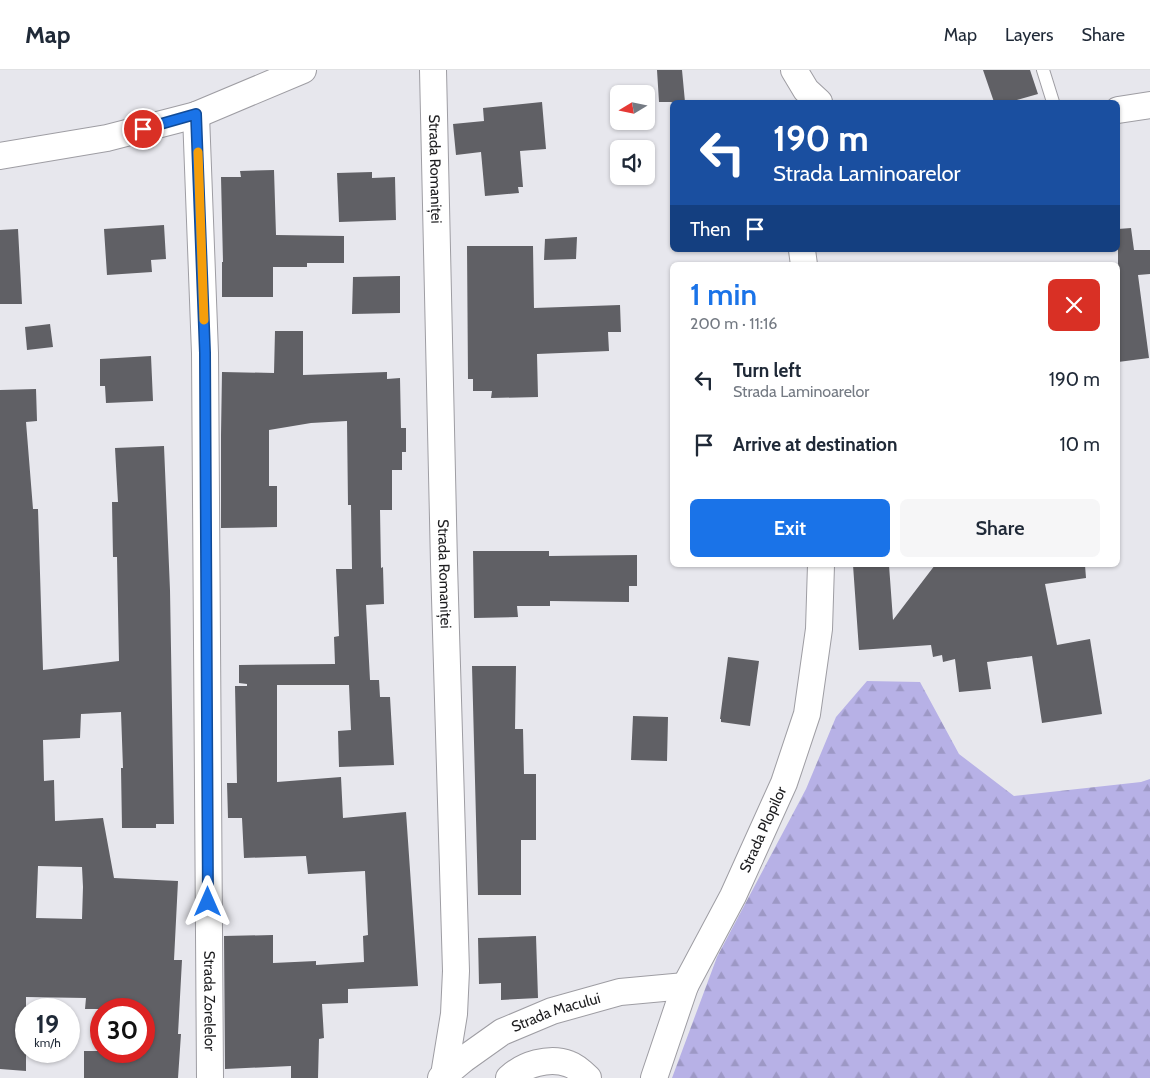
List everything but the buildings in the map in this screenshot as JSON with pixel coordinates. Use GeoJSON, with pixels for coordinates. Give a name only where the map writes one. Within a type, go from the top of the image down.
{"type":"FeatureCollection","features":[{"type":"Feature","properties":{"kind":"street"},"geometry":{"type":"LineString","coordinates":[[0,156],[107,138],[196,114],[303,70]]}},
{"type":"Feature","properties":{"kind":"street","name":"Strada Romaniței"},"geometry":{"type":"LineString","coordinates":[[433,70],[444,574],[456,971],[454,1014],[442,1077]]}},
{"type":"Feature","properties":{"kind":"street"},"geometry":{"type":"LineString","coordinates":[[794,70],[806,90],[817,100]]}},
{"type":"Feature","properties":{"kind":"street"},"geometry":{"type":"LineString","coordinates":[[1120,110],[1150,105]]}},
{"type":"Feature","properties":{"kind":"street","name":"Strada Zorelelor"},"geometry":{"type":"LineString","coordinates":[[196,114],[205,353],[210,1078]]}},
{"type":"Feature","properties":{"kind":"street","name":"Strada Plopilor"},"geometry":{"type":"LineString","coordinates":[[654,1078],[685,986],[733,896],[784,783],[807,714],[819,629],[821,567]]}},
{"type":"Feature","properties":{"kind":"street","name":"Strada Macului"},"geometry":{"type":"LineString","coordinates":[[442,1077],[502,1032],[552,1011],[620,992],[685,986]]}},
{"type":"Feature","properties":{"kind":"street"},"geometry":{"type":"LineString","coordinates":[[509,1078],[515,1072],[535,1063],[556,1062],[569,1064],[588,1078]]}},
{"type":"Feature","properties":{"kind":"lane"},"geometry":{"type":"LineString","coordinates":[[1043,70],[1052,100]]}},
{"type":"Feature","properties":{"kind":"green space"},"geometry":{"type":"Polygon","coordinates":[[[867,681],[920,682],[959,754],[1014,796],[1141,782],[1150,779],[1150,1078],[672,1078],[717,957],[806,789],[836,717],[867,681]]]}},
{"type":"Feature","properties":{"kind":"slow traffic"},"geometry":{"type":"LineString","coordinates":[[198,152],[204,320]]}},
{"type":"Feature","properties":{"kind":"route"},"geometry":{"type":"LineString","coordinates":[[143,129],[196,114],[205,353],[208,902]]}}]}
